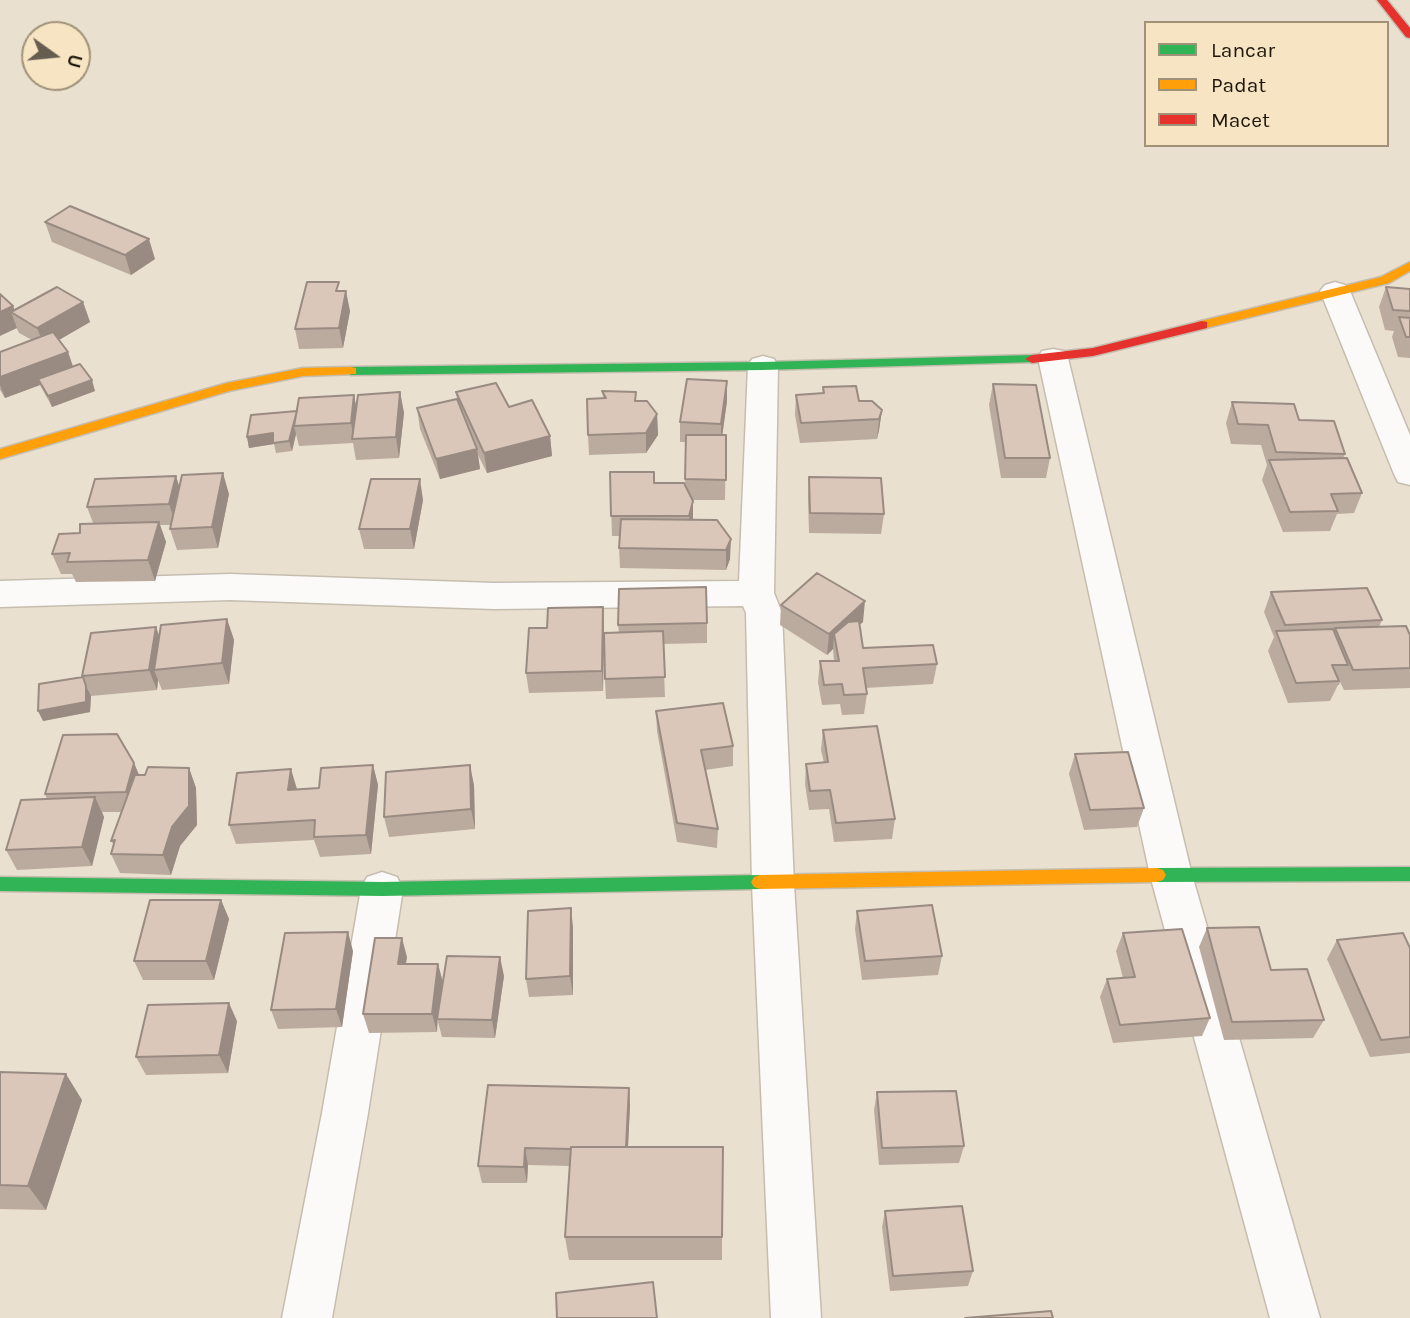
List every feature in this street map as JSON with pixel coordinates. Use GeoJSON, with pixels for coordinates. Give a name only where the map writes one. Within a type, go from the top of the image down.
{"type":"FeatureCollection","features":[{"type":"Feature","properties":{"kind":"street"},"geometry":{"type":"LineString","coordinates":[[1382,0],[1410,35]]}},
{"type":"Feature","properties":{"kind":"street"},"geometry":{"type":"LineString","coordinates":[[0,454],[227,387],[303,372],[763,366],[1053,358],[1093,352],[1385,280],[1410,266]]}},
{"type":"Feature","properties":{"kind":"street"},"geometry":{"type":"LineString","coordinates":[[1335,291],[1410,474]]}},
{"type":"Feature","properties":{"kind":"street"},"geometry":{"type":"LineString","coordinates":[[1053,358],[1171,875],[1295,1318]]}},
{"type":"Feature","properties":{"kind":"street"},"geometry":{"type":"LineString","coordinates":[[763,366],[756,593],[764,613],[773,884],[796,1318]]}},
{"type":"Feature","properties":{"kind":"street"},"geometry":{"type":"LineString","coordinates":[[0,594],[230,587],[494,596],[756,593]]}},
{"type":"Feature","properties":{"kind":"street"},"geometry":{"type":"LineString","coordinates":[[0,884],[382,889],[1171,875],[1410,874]]}},
{"type":"Feature","properties":{"kind":"street"},"geometry":{"type":"LineString","coordinates":[[307,1318],[345,1113],[382,889]]}},
{"type":"Feature","properties":{"kind":"building"},"geometry":{"type":"Polygon","coordinates":[[[70,206],[149,239],[125,255],[45,222],[70,206]]]}},
{"type":"Feature","properties":{"kind":"building"},"geometry":{"type":"Polygon","coordinates":[[[307,282],[339,282],[336,291],[346,291],[339,328],[295,329],[307,282]]]}},
{"type":"Feature","properties":{"kind":"building"},"geometry":{"type":"Polygon","coordinates":[[[57,287],[83,302],[37,328],[11,312],[57,287]]]}},
{"type":"Feature","properties":{"kind":"building"},"geometry":{"type":"Polygon","coordinates":[[[1386,287],[1410,289],[1410,311],[1393,310],[1386,287]]]}},
{"type":"Feature","properties":{"kind":"building"},"geometry":{"type":"Polygon","coordinates":[[[0,294],[13,306],[0,312],[0,294]]]}},
{"type":"Feature","properties":{"kind":"building"},"geometry":{"type":"Polygon","coordinates":[[[1399,317],[1410,318],[1410,337],[1406,337],[1399,317]]]}},
{"type":"Feature","properties":{"kind":"building"},"geometry":{"type":"Polygon","coordinates":[[[53,332],[68,352],[0,377],[0,352],[53,332]]]}},
{"type":"Feature","properties":{"kind":"building"},"geometry":{"type":"Polygon","coordinates":[[[80,364],[92,380],[48,396],[38,379],[80,364]]]}},
{"type":"Feature","properties":{"kind":"building"},"geometry":{"type":"Polygon","coordinates":[[[687,379],[727,381],[721,424],[680,422],[687,379]]]}},
{"type":"Feature","properties":{"kind":"building"},"geometry":{"type":"Polygon","coordinates":[[[496,383],[509,407],[532,400],[550,436],[484,453],[456,392],[496,383]]]}},
{"type":"Feature","properties":{"kind":"building"},"geometry":{"type":"Polygon","coordinates":[[[993,384],[1036,385],[1050,458],[1005,458],[993,384]]]}},
{"type":"Feature","properties":{"kind":"building"},"geometry":{"type":"Polygon","coordinates":[[[856,386],[859,401],[872,401],[882,410],[879,419],[801,423],[796,395],[824,393],[823,387],[856,386]]]}},
{"type":"Feature","properties":{"kind":"building"},"geometry":{"type":"Polygon","coordinates":[[[602,391],[636,392],[635,401],[647,401],[657,414],[646,433],[588,435],[587,399],[606,398],[602,391]]]}},
{"type":"Feature","properties":{"kind":"building"},"geometry":{"type":"Polygon","coordinates":[[[400,392],[396,437],[352,439],[358,395],[400,392]]]}},
{"type":"Feature","properties":{"kind":"building"},"geometry":{"type":"Polygon","coordinates":[[[354,395],[351,423],[294,426],[299,398],[354,395]]]}},
{"type":"Feature","properties":{"kind":"building"},"geometry":{"type":"Polygon","coordinates":[[[457,399],[477,449],[436,459],[417,408],[457,399]]]}},
{"type":"Feature","properties":{"kind":"building"},"geometry":{"type":"Polygon","coordinates":[[[1232,402],[1294,404],[1299,420],[1334,421],[1345,454],[1276,452],[1268,425],[1238,424],[1232,402]]]}},
{"type":"Feature","properties":{"kind":"building"},"geometry":{"type":"Polygon","coordinates":[[[297,411],[289,441],[273,443],[273,433],[247,437],[251,415],[297,411]]]}},
{"type":"Feature","properties":{"kind":"building"},"geometry":{"type":"Polygon","coordinates":[[[686,435],[726,435],[726,480],[685,479],[686,435]]]}},
{"type":"Feature","properties":{"kind":"building"},"geometry":{"type":"Polygon","coordinates":[[[1347,458],[1362,493],[1331,494],[1338,511],[1290,512],[1269,460],[1347,458]]]}},
{"type":"Feature","properties":{"kind":"building"},"geometry":{"type":"Polygon","coordinates":[[[610,472],[654,472],[654,483],[684,483],[693,501],[689,516],[611,516],[610,472]]]}},
{"type":"Feature","properties":{"kind":"building"},"geometry":{"type":"Polygon","coordinates":[[[223,473],[212,527],[170,529],[182,475],[223,473]]]}},
{"type":"Feature","properties":{"kind":"building"},"geometry":{"type":"Polygon","coordinates":[[[176,476],[169,504],[87,507],[95,479],[176,476]]]}},
{"type":"Feature","properties":{"kind":"building"},"geometry":{"type":"Polygon","coordinates":[[[809,477],[881,478],[884,514],[810,513],[809,477]]]}},
{"type":"Feature","properties":{"kind":"building"},"geometry":{"type":"Polygon","coordinates":[[[371,479],[420,479],[410,529],[359,529],[371,479]]]}},
{"type":"Feature","properties":{"kind":"building"},"geometry":{"type":"Polygon","coordinates":[[[621,519],[717,520],[731,539],[726,550],[619,548],[621,519]]]}},
{"type":"Feature","properties":{"kind":"building"},"geometry":{"type":"Polygon","coordinates":[[[159,522],[148,560],[67,562],[70,553],[52,554],[59,534],[80,533],[80,524],[159,522]]]}},
{"type":"Feature","properties":{"kind":"building"},"geometry":{"type":"Polygon","coordinates":[[[817,573],[865,601],[829,634],[781,605],[817,573]]]}},
{"type":"Feature","properties":{"kind":"building"},"geometry":{"type":"Polygon","coordinates":[[[706,587],[707,623],[618,625],[619,589],[706,587]]]}},
{"type":"Feature","properties":{"kind":"building"},"geometry":{"type":"Polygon","coordinates":[[[1367,588],[1382,620],[1285,625],[1271,592],[1367,588]]]}},
{"type":"Feature","properties":{"kind":"building"},"geometry":{"type":"Polygon","coordinates":[[[603,607],[602,671],[526,673],[529,628],[547,628],[548,608],[603,607]]]}},
{"type":"Feature","properties":{"kind":"building"},"geometry":{"type":"Polygon","coordinates":[[[227,619],[222,663],[154,670],[161,625],[227,619]]]}},
{"type":"Feature","properties":{"kind":"building"},"geometry":{"type":"Polygon","coordinates":[[[859,621],[863,648],[933,645],[937,664],[863,668],[867,694],[844,695],[842,684],[824,685],[820,661],[839,661],[834,634],[848,622],[859,621]]]}},
{"type":"Feature","properties":{"kind":"building"},"geometry":{"type":"Polygon","coordinates":[[[1406,626],[1410,635],[1410,668],[1353,670],[1335,628],[1406,626]]]}},
{"type":"Feature","properties":{"kind":"building"},"geometry":{"type":"Polygon","coordinates":[[[156,627],[149,670],[82,676],[91,633],[156,627]]]}},
{"type":"Feature","properties":{"kind":"building"},"geometry":{"type":"Polygon","coordinates":[[[1333,629],[1348,665],[1332,665],[1339,681],[1296,683],[1276,631],[1333,629]]]}},
{"type":"Feature","properties":{"kind":"building"},"geometry":{"type":"Polygon","coordinates":[[[663,631],[665,677],[605,679],[604,633],[663,631]]]}},
{"type":"Feature","properties":{"kind":"building"},"geometry":{"type":"Polygon","coordinates":[[[83,677],[86,702],[38,711],[39,684],[83,677]]]}},
{"type":"Feature","properties":{"kind":"building"},"geometry":{"type":"Polygon","coordinates":[[[723,703],[733,746],[701,750],[718,829],[677,823],[656,711],[723,703]]]}},
{"type":"Feature","properties":{"kind":"building"},"geometry":{"type":"Polygon","coordinates":[[[877,726],[895,819],[836,823],[830,790],[810,791],[806,764],[828,762],[823,730],[877,726]]]}},
{"type":"Feature","properties":{"kind":"building"},"geometry":{"type":"Polygon","coordinates":[[[117,734],[134,763],[126,792],[45,794],[63,735],[117,734]]]}},
{"type":"Feature","properties":{"kind":"building"},"geometry":{"type":"Polygon","coordinates":[[[1128,752],[1144,808],[1090,810],[1075,754],[1128,752]]]}},
{"type":"Feature","properties":{"kind":"building"},"geometry":{"type":"Polygon","coordinates":[[[373,765],[366,835],[314,837],[315,820],[229,825],[237,773],[291,769],[288,790],[319,788],[321,768],[373,765]]]}},
{"type":"Feature","properties":{"kind":"building"},"geometry":{"type":"Polygon","coordinates":[[[470,765],[471,809],[384,817],[386,772],[470,765]]]}},
{"type":"Feature","properties":{"kind":"building"},"geometry":{"type":"Polygon","coordinates":[[[148,767],[189,768],[189,806],[172,827],[163,855],[111,854],[115,840],[111,841],[135,775],[145,775],[148,767]]]}},
{"type":"Feature","properties":{"kind":"building"},"geometry":{"type":"Polygon","coordinates":[[[95,797],[82,847],[6,850],[21,800],[95,797]]]}},
{"type":"Feature","properties":{"kind":"building"},"geometry":{"type":"Polygon","coordinates":[[[150,900],[221,900],[206,961],[134,961],[150,900]]]}},
{"type":"Feature","properties":{"kind":"building"},"geometry":{"type":"Polygon","coordinates":[[[932,905],[942,956],[865,961],[857,911],[932,905]]]}},
{"type":"Feature","properties":{"kind":"building"},"geometry":{"type":"Polygon","coordinates":[[[571,908],[570,976],[526,979],[528,911],[571,908]]]}},
{"type":"Feature","properties":{"kind":"building"},"geometry":{"type":"Polygon","coordinates":[[[1259,927],[1271,970],[1307,969],[1324,1020],[1232,1022],[1207,928],[1259,927]]]}},
{"type":"Feature","properties":{"kind":"building"},"geometry":{"type":"Polygon","coordinates":[[[1182,929],[1210,1018],[1120,1025],[1107,979],[1135,977],[1123,933],[1182,929]]]}},
{"type":"Feature","properties":{"kind":"building"},"geometry":{"type":"Polygon","coordinates":[[[348,932],[336,1009],[271,1010],[285,933],[348,932]]]}},
{"type":"Feature","properties":{"kind":"building"},"geometry":{"type":"Polygon","coordinates":[[[1403,933],[1410,948],[1410,1037],[1381,1040],[1337,940],[1403,933]]]}},
{"type":"Feature","properties":{"kind":"building"},"geometry":{"type":"Polygon","coordinates":[[[375,938],[402,938],[398,964],[438,964],[432,1014],[363,1014],[375,938]]]}},
{"type":"Feature","properties":{"kind":"building"},"geometry":{"type":"Polygon","coordinates":[[[447,956],[500,957],[492,1020],[437,1019],[447,956]]]}},
{"type":"Feature","properties":{"kind":"building"},"geometry":{"type":"Polygon","coordinates":[[[229,1003],[219,1055],[136,1057],[148,1005],[229,1003]]]}},
{"type":"Feature","properties":{"kind":"building"},"geometry":{"type":"Polygon","coordinates":[[[0,1072],[66,1074],[28,1186],[0,1185],[0,1072]]]}},
{"type":"Feature","properties":{"kind":"building"},"geometry":{"type":"Polygon","coordinates":[[[488,1085],[629,1088],[626,1147],[525,1148],[524,1167],[478,1166],[488,1085]]]}},
{"type":"Feature","properties":{"kind":"building"},"geometry":{"type":"Polygon","coordinates":[[[956,1091],[964,1146],[882,1148],[877,1092],[956,1091]]]}},
{"type":"Feature","properties":{"kind":"building"},"geometry":{"type":"Polygon","coordinates":[[[571,1147],[723,1147],[722,1237],[565,1237],[571,1147]]]}},
{"type":"Feature","properties":{"kind":"building"},"geometry":{"type":"Polygon","coordinates":[[[962,1206],[973,1271],[893,1276],[885,1211],[962,1206]]]}},
{"type":"Feature","properties":{"kind":"building"},"geometry":{"type":"Polygon","coordinates":[[[653,1282],[657,1318],[557,1318],[556,1293],[653,1282]]]}},
{"type":"Feature","properties":{"kind":"building"},"geometry":{"type":"Polygon","coordinates":[[[1051,1311],[1053,1318],[965,1318],[1051,1311]]]}},
{"type":"Feature","properties":{"kind":"traffic: fast"},"geometry":{"type":"LineString","coordinates":[[351,371],[763,366],[1032,359]]}},
{"type":"Feature","properties":{"kind":"traffic: fast"},"geometry":{"type":"LineString","coordinates":[[1157,875],[1410,874]]}},
{"type":"Feature","properties":{"kind":"traffic: fast"},"geometry":{"type":"LineString","coordinates":[[0,884],[382,889],[760,882]]}},
{"type":"Feature","properties":{"kind":"traffic: slow"},"geometry":{"type":"LineString","coordinates":[[1202,325],[1385,280],[1410,266]]}},
{"type":"Feature","properties":{"kind":"traffic: slow"},"geometry":{"type":"LineString","coordinates":[[0,454],[227,387],[303,372],[351,371]]}},
{"type":"Feature","properties":{"kind":"traffic: slow"},"geometry":{"type":"LineString","coordinates":[[760,882],[1157,875]]}},
{"type":"Feature","properties":{"kind":"traffic: jam"},"geometry":{"type":"LineString","coordinates":[[1382,0],[1410,35]]}},
{"type":"Feature","properties":{"kind":"traffic: jam"},"geometry":{"type":"LineString","coordinates":[[1032,359],[1093,352],[1202,325]]}}]}
